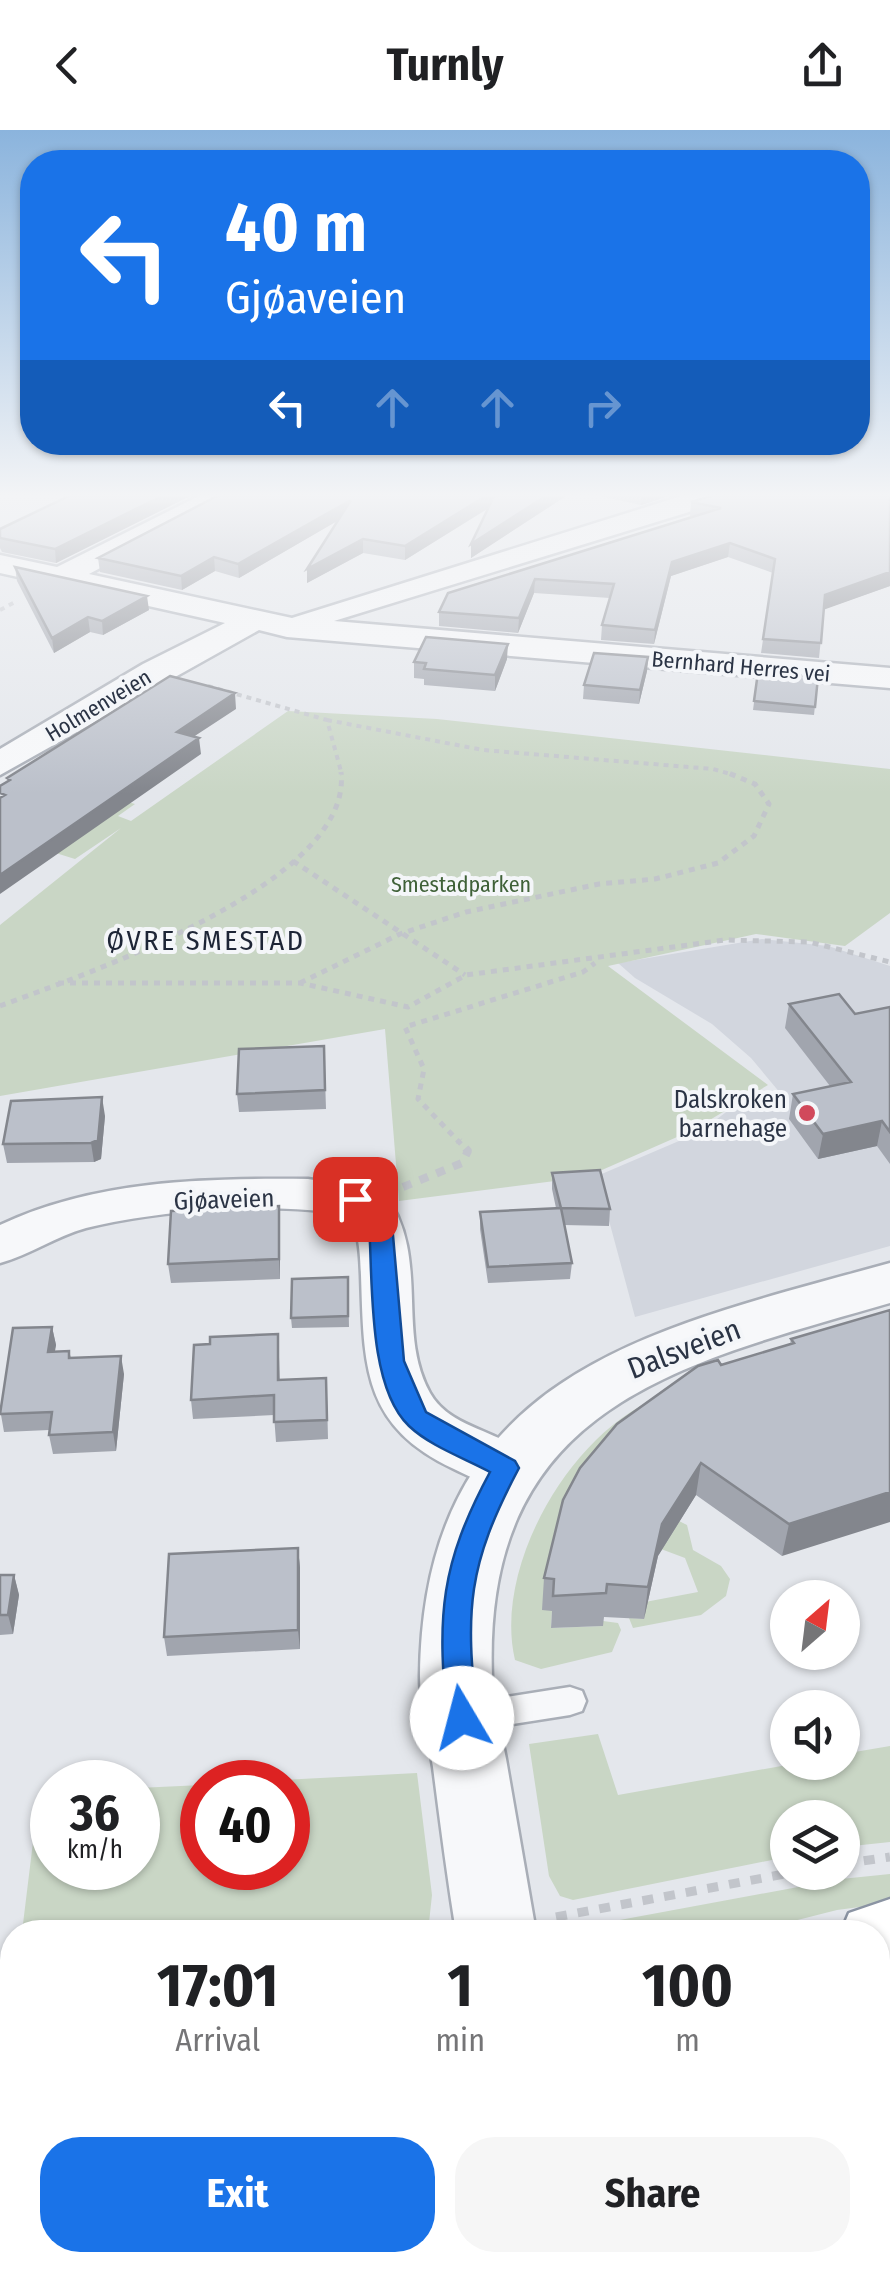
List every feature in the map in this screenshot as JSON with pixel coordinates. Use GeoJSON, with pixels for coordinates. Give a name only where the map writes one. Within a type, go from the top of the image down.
{"type":"FeatureCollection","features":[{"type":"Feature","properties":{"kind":"street","name":"Bernhard Herres vei"},"geometry":{"type":"LineString","coordinates":[[129,594],[286,628],[890,678]]}},
{"type":"Feature","properties":{"kind":"street"},"geometry":{"type":"LineString","coordinates":[[286,628],[396,594]]}},
{"type":"Feature","properties":{"kind":"street","name":"Holmenveien"},"geometry":{"type":"LineString","coordinates":[[0,764],[155,671],[251,622]]}},
{"type":"Feature","properties":{"kind":"street","name":"Gjøaveien"},"geometry":{"type":"LineString","coordinates":[[0,1246],[79,1213],[152,1201],[326,1196],[365,1204]]}},
{"type":"Feature","properties":{"kind":"street"},"geometry":{"type":"LineString","coordinates":[[365,1204],[380,1224],[391,1361],[406,1402],[417,1418],[438,1432],[506,1468]]}},
{"type":"Feature","properties":{"kind":"street","name":"Dalsveien"},"geometry":{"type":"LineString","coordinates":[[524,1920],[462,1718],[454,1643],[458,1586],[473,1529],[506,1468],[559,1412],[640,1360],[890,1283]]}},
{"type":"Feature","properties":{"kind":"lane"},"geometry":{"type":"LineString","coordinates":[[462,1718],[570,1701]]}},
{"type":"Feature","properties":{"kind":"path"},"geometry":{"type":"LineString","coordinates":[[155,671],[327,720],[484,750],[714,770],[749,780],[768,798],[765,819],[754,836],[718,863],[655,879],[600,884],[517,900],[400,934],[300,984]]}},
{"type":"Feature","properties":{"kind":"path"},"geometry":{"type":"LineString","coordinates":[[0,1006],[178,936],[293,862],[316,841],[342,796],[327,720]]}},
{"type":"Feature","properties":{"kind":"path"},"geometry":{"type":"LineString","coordinates":[[293,862],[466,975]]}},
{"type":"Feature","properties":{"kind":"path"},"geometry":{"type":"LineString","coordinates":[[58,984],[300,984],[408,1007],[466,975],[598,961],[758,937],[824,942],[890,962]]}},
{"type":"Feature","properties":{"kind":"path"},"geometry":{"type":"LineString","coordinates":[[365,1204],[462,1163],[468,1151],[418,1100],[424,1069],[405,1028],[582,972],[598,961]]}},
{"type":"Feature","properties":{"kind":"path"},"geometry":{"type":"LineString","coordinates":[[860,1861],[890,1857]]}},
{"type":"Feature","properties":{"kind":"path"},"geometry":{"type":"LineString","coordinates":[[551,1920],[770,1877]]}},
{"type":"Feature","properties":{"kind":"shaded area","name":"Dalskroken barnehage"},"geometry":{"type":"Polygon","coordinates":[[[762,939],[828,946],[890,966],[890,1246],[635,1317],[597,1176],[700,1132],[751,1093],[781,1094],[751,1058],[712,1024],[635,978],[618,963],[762,939]]]}},
{"type":"Feature","properties":{"kind":"green space","name":"Smestadparken"},"geometry":{"type":"Polygon","coordinates":[[[288,711],[437,719],[890,769],[890,913],[845,946],[756,934],[608,966],[768,1085],[693,1130],[586,1177],[399,1201],[385,1029],[0,1096],[0,925],[121,828],[75,859],[1,836],[113,798],[135,804],[118,816],[131,821],[288,711]]]}},
{"type":"Feature","properties":{"kind":"green space"},"geometry":{"type":"Polygon","coordinates":[[[786,1371],[552,1611],[551,1628],[603,1626],[603,1621],[618,1623],[621,1630],[612,1652],[541,1669],[515,1660],[511,1624],[527,1546],[568,1472],[595,1441],[625,1416],[657,1398],[704,1385],[786,1371]]]}},
{"type":"Feature","properties":{"kind":"green space"},"geometry":{"type":"Polygon","coordinates":[[[679,1521],[687,1525],[693,1550],[721,1566],[730,1579],[726,1596],[701,1615],[633,1628],[629,1618],[644,1619],[645,1602],[698,1592],[685,1558],[661,1549],[679,1521]]]}},
{"type":"Feature","properties":{"kind":"green space"},"geometry":{"type":"Polygon","coordinates":[[[598,1734],[618,1795],[770,1768],[770,1780],[860,1780],[860,1751],[890,1746],[890,1842],[860,1845],[860,1800],[770,1800],[770,1860],[573,1900],[560,1896],[549,1876],[529,1744],[598,1734]]]}},
{"type":"Feature","properties":{"kind":"green space"},"geometry":{"type":"Polygon","coordinates":[[[417,1773],[432,1895],[429,1920],[23,1920],[30,1867],[30,1890],[160,1890],[160,1787],[180,1786],[180,1890],[310,1890],[310,1779],[417,1773]]]}},
{"type":"Feature","properties":{"kind":"green space"},"geometry":{"type":"Polygon","coordinates":[[[890,1874],[890,1903],[797,1920],[620,1920],[782,1890],[860,1890],[860,1877],[890,1874]]]}},
{"type":"Feature","properties":{"kind":"building"},"geometry":{"type":"Polygon","coordinates":[[[29,594],[147,596],[102,621],[88,617],[52,638],[29,594]]]}},
{"type":"Feature","properties":{"kind":"building"},"geometry":{"type":"Polygon","coordinates":[[[448,594],[529,594],[519,618],[439,612],[448,594]]]}},
{"type":"Feature","properties":{"kind":"building"},"geometry":{"type":"Polygon","coordinates":[[[611,594],[664,594],[655,630],[602,625],[611,594]]]}},
{"type":"Feature","properties":{"kind":"building"},"geometry":{"type":"Polygon","coordinates":[[[770,594],[828,594],[821,643],[763,639],[770,594]]]}},
{"type":"Feature","properties":{"kind":"building"},"geometry":{"type":"Polygon","coordinates":[[[426,637],[508,644],[495,675],[424,669],[426,663],[414,662],[426,637]]]}},
{"type":"Feature","properties":{"kind":"building"},"geometry":{"type":"Polygon","coordinates":[[[594,653],[648,657],[640,690],[584,685],[594,653]]]}},
{"type":"Feature","properties":{"kind":"building"},"geometry":{"type":"Polygon","coordinates":[[[758,672],[818,677],[815,707],[754,701],[758,672]]]}},
{"type":"Feature","properties":{"kind":"building"},"geometry":{"type":"Polygon","coordinates":[[[170,676],[235,693],[177,732],[199,738],[0,875],[0,798],[5,795],[0,793],[0,786],[170,676]]]}},
{"type":"Feature","properties":{"kind":"building"},"geometry":{"type":"Polygon","coordinates":[[[839,994],[855,1014],[890,1007],[890,1132],[882,1121],[823,1134],[793,1094],[851,1082],[789,1004],[839,994]]]}},
{"type":"Feature","properties":{"kind":"building"},"geometry":{"type":"Polygon","coordinates":[[[324,1046],[325,1090],[237,1094],[239,1049],[324,1046]]]}},
{"type":"Feature","properties":{"kind":"building"},"geometry":{"type":"Polygon","coordinates":[[[102,1097],[98,1140],[3,1144],[11,1101],[102,1097]]]}},
{"type":"Feature","properties":{"kind":"building"},"geometry":{"type":"Polygon","coordinates":[[[600,1170],[610,1209],[561,1208],[552,1173],[600,1170]]]}},
{"type":"Feature","properties":{"kind":"building"},"geometry":{"type":"Polygon","coordinates":[[[279,1206],[279,1259],[168,1264],[171,1211],[279,1206]]]}},
{"type":"Feature","properties":{"kind":"building"},"geometry":{"type":"Polygon","coordinates":[[[561,1208],[572,1263],[488,1267],[480,1212],[561,1208]]]}},
{"type":"Feature","properties":{"kind":"building"},"geometry":{"type":"Polygon","coordinates":[[[348,1277],[348,1316],[291,1318],[292,1279],[348,1277]]]}},
{"type":"Feature","properties":{"kind":"building"},"geometry":{"type":"Polygon","coordinates":[[[890,1310],[890,1492],[789,1524],[701,1463],[662,1524],[648,1587],[607,1584],[606,1593],[553,1596],[554,1579],[544,1578],[563,1500],[580,1468],[617,1424],[698,1366],[718,1360],[721,1365],[794,1343],[791,1339],[890,1310]]]}},
{"type":"Feature","properties":{"kind":"building"},"geometry":{"type":"Polygon","coordinates":[[[52,1327],[48,1352],[69,1351],[69,1358],[121,1356],[113,1432],[49,1435],[52,1412],[0,1414],[13,1328],[52,1327]]]}},
{"type":"Feature","properties":{"kind":"building"},"geometry":{"type":"Polygon","coordinates":[[[278,1334],[278,1380],[326,1378],[327,1420],[274,1422],[274,1395],[191,1400],[194,1345],[210,1344],[210,1337],[278,1334]]]}},
{"type":"Feature","properties":{"kind":"building"},"geometry":{"type":"Polygon","coordinates":[[[298,1548],[298,1630],[164,1637],[169,1554],[298,1548]]]}},
{"type":"Feature","properties":{"kind":"building"},"geometry":{"type":"Polygon","coordinates":[[[0,1575],[14,1575],[8,1615],[0,1615],[0,1575]]]}},
{"type":"Feature","properties":{"kind":"place","name":"Dalskroken barnehage"},"geometry":{"type":"Point","coordinates":[807,1113]}},
{"type":"Feature","properties":{"kind":"district","name":"ØVRE SMESTAD"},"geometry":{"type":"Point","coordinates":[206,940]}},
{"type":"Feature","properties":{"kind":"route"},"geometry":{"type":"LineString","coordinates":[[355,1199],[372,1209],[380,1224],[391,1361],[406,1402],[417,1418],[438,1432],[506,1468],[473,1529],[458,1586],[454,1643],[462,1718]]}}]}
